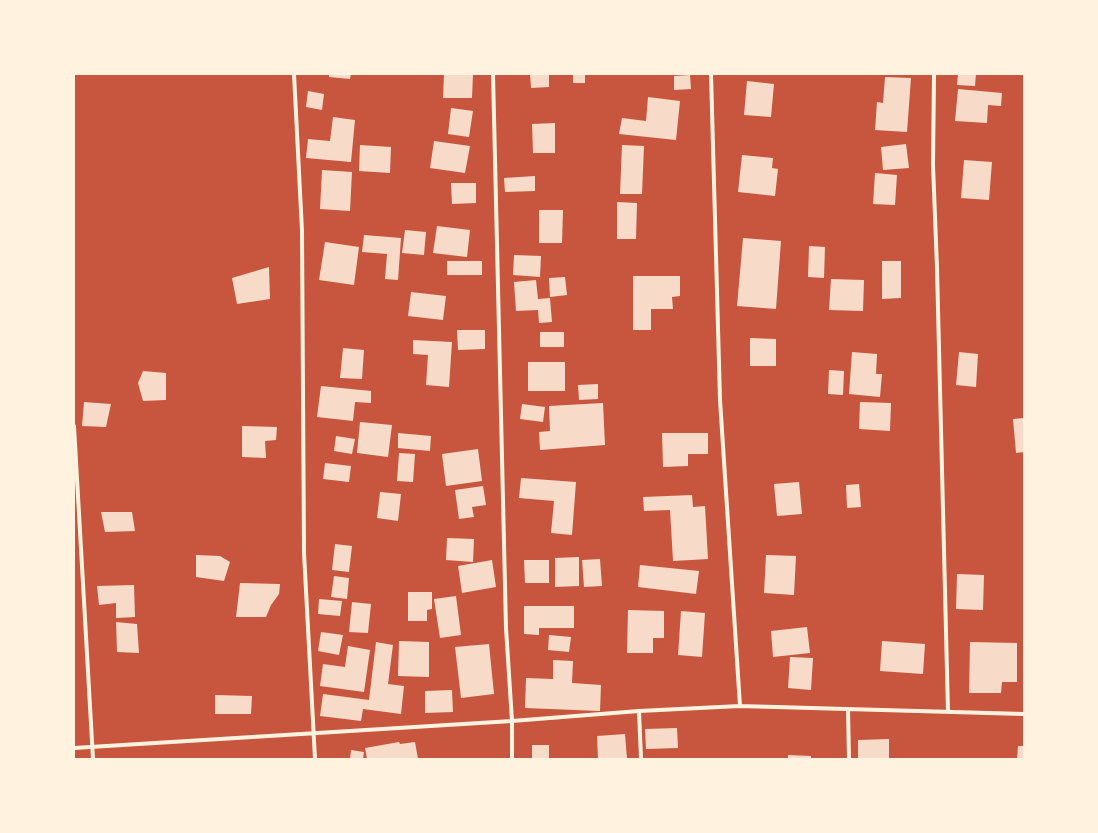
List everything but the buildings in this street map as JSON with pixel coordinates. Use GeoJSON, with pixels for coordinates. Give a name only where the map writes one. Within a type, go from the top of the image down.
{"type":"FeatureCollection","features":[{"type":"Feature","properties":{"kind":"street"},"geometry":{"type":"LineString","coordinates":[[294,74],[302,231],[304,553],[315,759]]}},
{"type":"Feature","properties":{"kind":"street"},"geometry":{"type":"LineString","coordinates":[[493,74],[506,628],[512,721],[512,759]]}},
{"type":"Feature","properties":{"kind":"street"},"geometry":{"type":"LineString","coordinates":[[711,74],[720,400],[740,706]]}},
{"type":"Feature","properties":{"kind":"street"},"geometry":{"type":"LineString","coordinates":[[934,74],[933,164],[948,712]]}},
{"type":"Feature","properties":{"kind":"street"},"geometry":{"type":"LineString","coordinates":[[74,426],[93,759]]}},
{"type":"Feature","properties":{"kind":"street"},"geometry":{"type":"LineString","coordinates":[[74,748],[512,721],[639,710],[740,706],[1024,714]]}},
{"type":"Feature","properties":{"kind":"street"},"geometry":{"type":"LineString","coordinates":[[848,709],[849,759]]}},
{"type":"Feature","properties":{"kind":"street"},"geometry":{"type":"LineString","coordinates":[[639,710],[641,759]]}}]}
